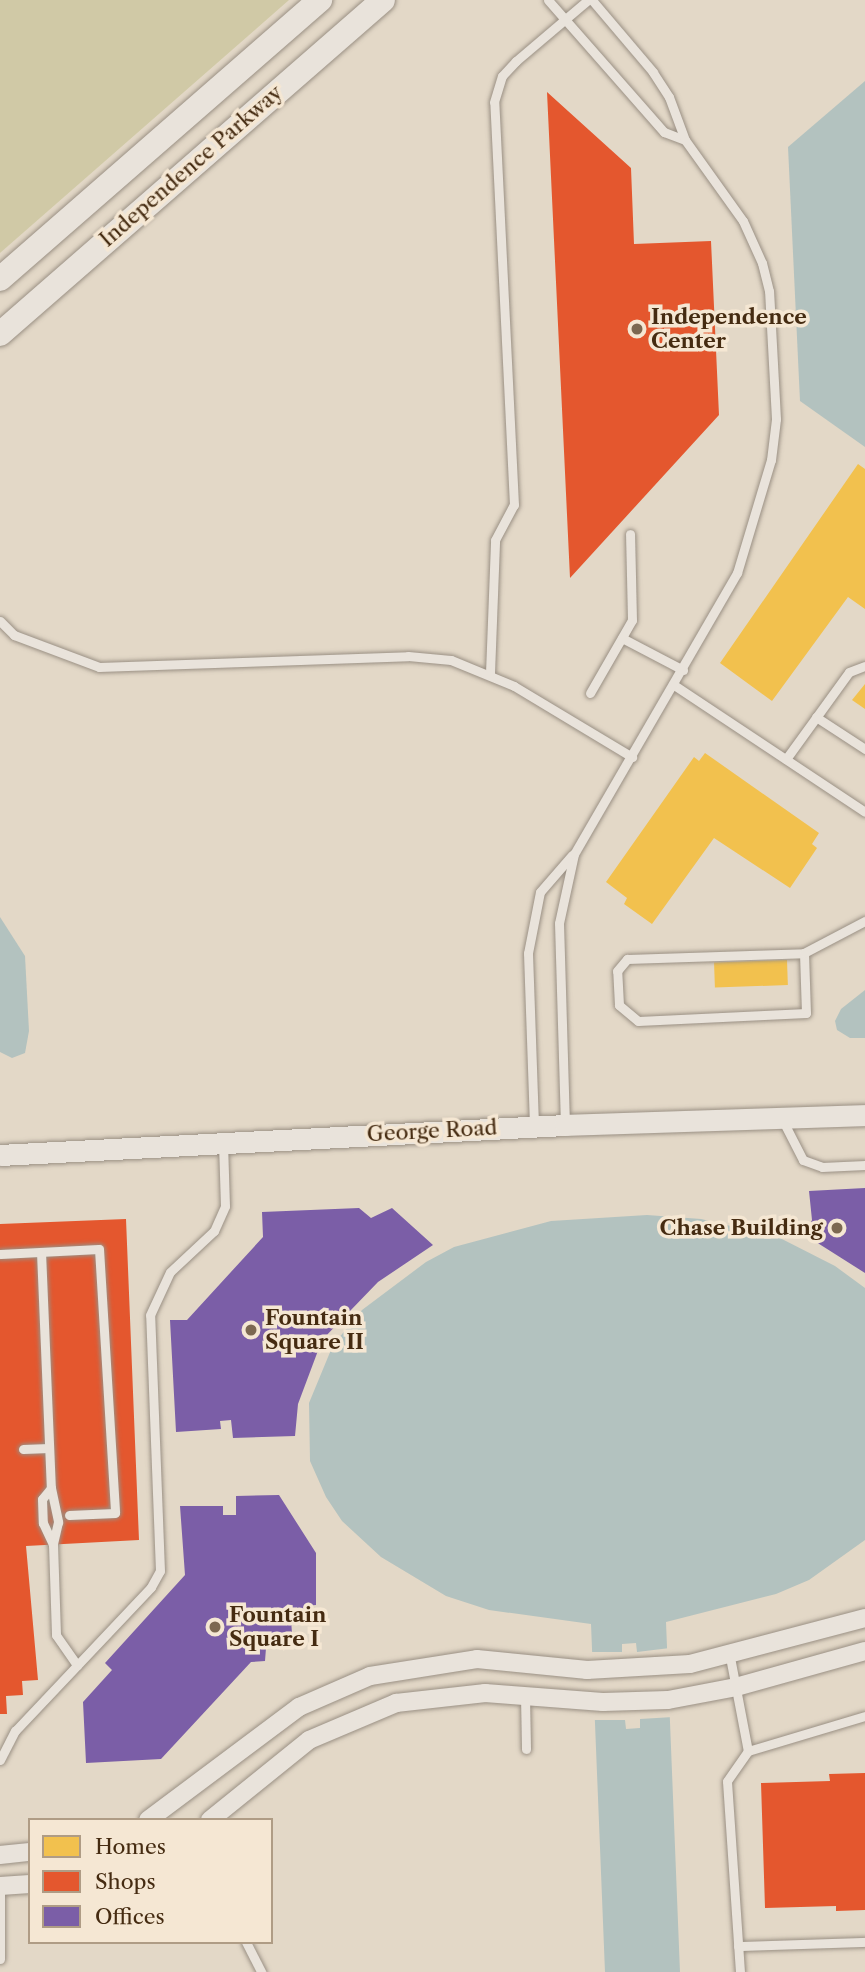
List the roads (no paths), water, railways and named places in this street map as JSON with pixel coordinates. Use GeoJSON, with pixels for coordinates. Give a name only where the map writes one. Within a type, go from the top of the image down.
{"type":"FeatureCollection","features":[{"type":"Feature","properties":{"kind":"main road","name":"Independence Parkway"},"geometry":{"type":"LineString","coordinates":[[0,279],[320,0]]}},
{"type":"Feature","properties":{"kind":"main road","name":"Independence Parkway"},"geometry":{"type":"LineString","coordinates":[[0,334],[383,0]]}},
{"type":"Feature","properties":{"kind":"street","name":"George Road"},"geometry":{"type":"LineString","coordinates":[[0,1155],[534,1126],[865,1115]]}},
{"type":"Feature","properties":{"kind":"street"},"geometry":{"type":"LineString","coordinates":[[151,1818],[274,1723],[331,1691],[370,1676],[407,1667],[477,1660],[568,1670],[691,1664],[730,1657],[865,1618]]}},
{"type":"Feature","properties":{"kind":"street"},"geometry":{"type":"LineString","coordinates":[[212,1818],[288,1754],[352,1718],[423,1697],[525,1696],[622,1703],[695,1696],[736,1688],[865,1651]]}},
{"type":"Feature","properties":{"kind":"street"},"geometry":{"type":"LineString","coordinates":[[0,1855],[28,1852]]}},
{"type":"Feature","properties":{"kind":"street"},"geometry":{"type":"LineString","coordinates":[[0,1886],[28,1884]]}},
{"type":"Feature","properties":{"kind":"lane"},"geometry":{"type":"LineString","coordinates":[[548,0],[664,132],[685,139]]}},
{"type":"Feature","properties":{"kind":"lane"},"geometry":{"type":"LineString","coordinates":[[490,673],[495,540],[514,505],[494,102],[509,68],[590,0],[653,72],[669,97],[685,139],[743,220],[762,263],[769,291],[776,419],[771,460],[737,573],[683,670],[573,854],[540,892],[528,953],[534,1126]]}},
{"type":"Feature","properties":{"kind":"lane"},"geometry":{"type":"LineString","coordinates":[[590,693],[632,620],[630,534]]}},
{"type":"Feature","properties":{"kind":"lane"},"geometry":{"type":"LineString","coordinates":[[0,621],[14,635],[99,667],[408,656],[451,660],[490,673],[632,757]]}},
{"type":"Feature","properties":{"kind":"lane"},"geometry":{"type":"LineString","coordinates":[[622,638],[683,670]]}},
{"type":"Feature","properties":{"kind":"lane"},"geometry":{"type":"LineString","coordinates":[[786,760],[849,672],[865,666]]}},
{"type":"Feature","properties":{"kind":"lane"},"geometry":{"type":"LineString","coordinates":[[674,685],[865,812]]}},
{"type":"Feature","properties":{"kind":"lane"},"geometry":{"type":"LineString","coordinates":[[816,717],[865,749]]}},
{"type":"Feature","properties":{"kind":"lane"},"geometry":{"type":"LineString","coordinates":[[565,1125],[559,923],[573,854]]}},
{"type":"Feature","properties":{"kind":"lane"},"geometry":{"type":"LineString","coordinates":[[803,953],[806,1013],[638,1021],[619,1005],[617,971],[627,959],[803,953],[865,921]]}},
{"type":"Feature","properties":{"kind":"lane"},"geometry":{"type":"LineString","coordinates":[[781,1118],[803,1160],[822,1167],[865,1165]]}},
{"type":"Feature","properties":{"kind":"lane"},"geometry":{"type":"LineString","coordinates":[[0,1760],[15,1731],[151,1587],[160,1571],[150,1315],[170,1272],[214,1231],[225,1206],[223,1141]]}},
{"type":"Feature","properties":{"kind":"lane"},"geometry":{"type":"LineString","coordinates":[[0,1254],[99,1250],[115,1513],[69,1516]]}},
{"type":"Feature","properties":{"kind":"lane"},"geometry":{"type":"LineString","coordinates":[[41,1252],[51,1488],[58,1522],[53,1544],[56,1635],[77,1665]]}},
{"type":"Feature","properties":{"kind":"lane"},"geometry":{"type":"LineString","coordinates":[[23,1449],[49,1448]]}},
{"type":"Feature","properties":{"kind":"lane"},"geometry":{"type":"LineString","coordinates":[[51,1488],[42,1500],[53,1544]]}},
{"type":"Feature","properties":{"kind":"lane"},"geometry":{"type":"LineString","coordinates":[[730,1657],[748,1751]]}},
{"type":"Feature","properties":{"kind":"lane"},"geometry":{"type":"LineString","coordinates":[[525,1696],[526,1749]]}},
{"type":"Feature","properties":{"kind":"lane"},"geometry":{"type":"LineString","coordinates":[[740,1972],[727,1781],[748,1751],[865,1716]]}},
{"type":"Feature","properties":{"kind":"lane"},"geometry":{"type":"LineString","coordinates":[[0,1886],[0,1959]]}},
{"type":"Feature","properties":{"kind":"lane"},"geometry":{"type":"LineString","coordinates":[[738,1946],[865,1942]]}},
{"type":"Feature","properties":{"kind":"lane"},"geometry":{"type":"LineString","coordinates":[[247,1944],[261,1972]]}},
{"type":"Feature","properties":{"kind":"place","name":"Independence Center"},"geometry":{"type":"Point","coordinates":[637,329]}},
{"type":"Feature","properties":{"kind":"place","name":"Chase Building"},"geometry":{"type":"Point","coordinates":[837,1228]}},
{"type":"Feature","properties":{"kind":"place","name":"Fountain Square II"},"geometry":{"type":"Point","coordinates":[251,1330]}},
{"type":"Feature","properties":{"kind":"place","name":"Fountain Square I"},"geometry":{"type":"Point","coordinates":[215,1627]}}]}
